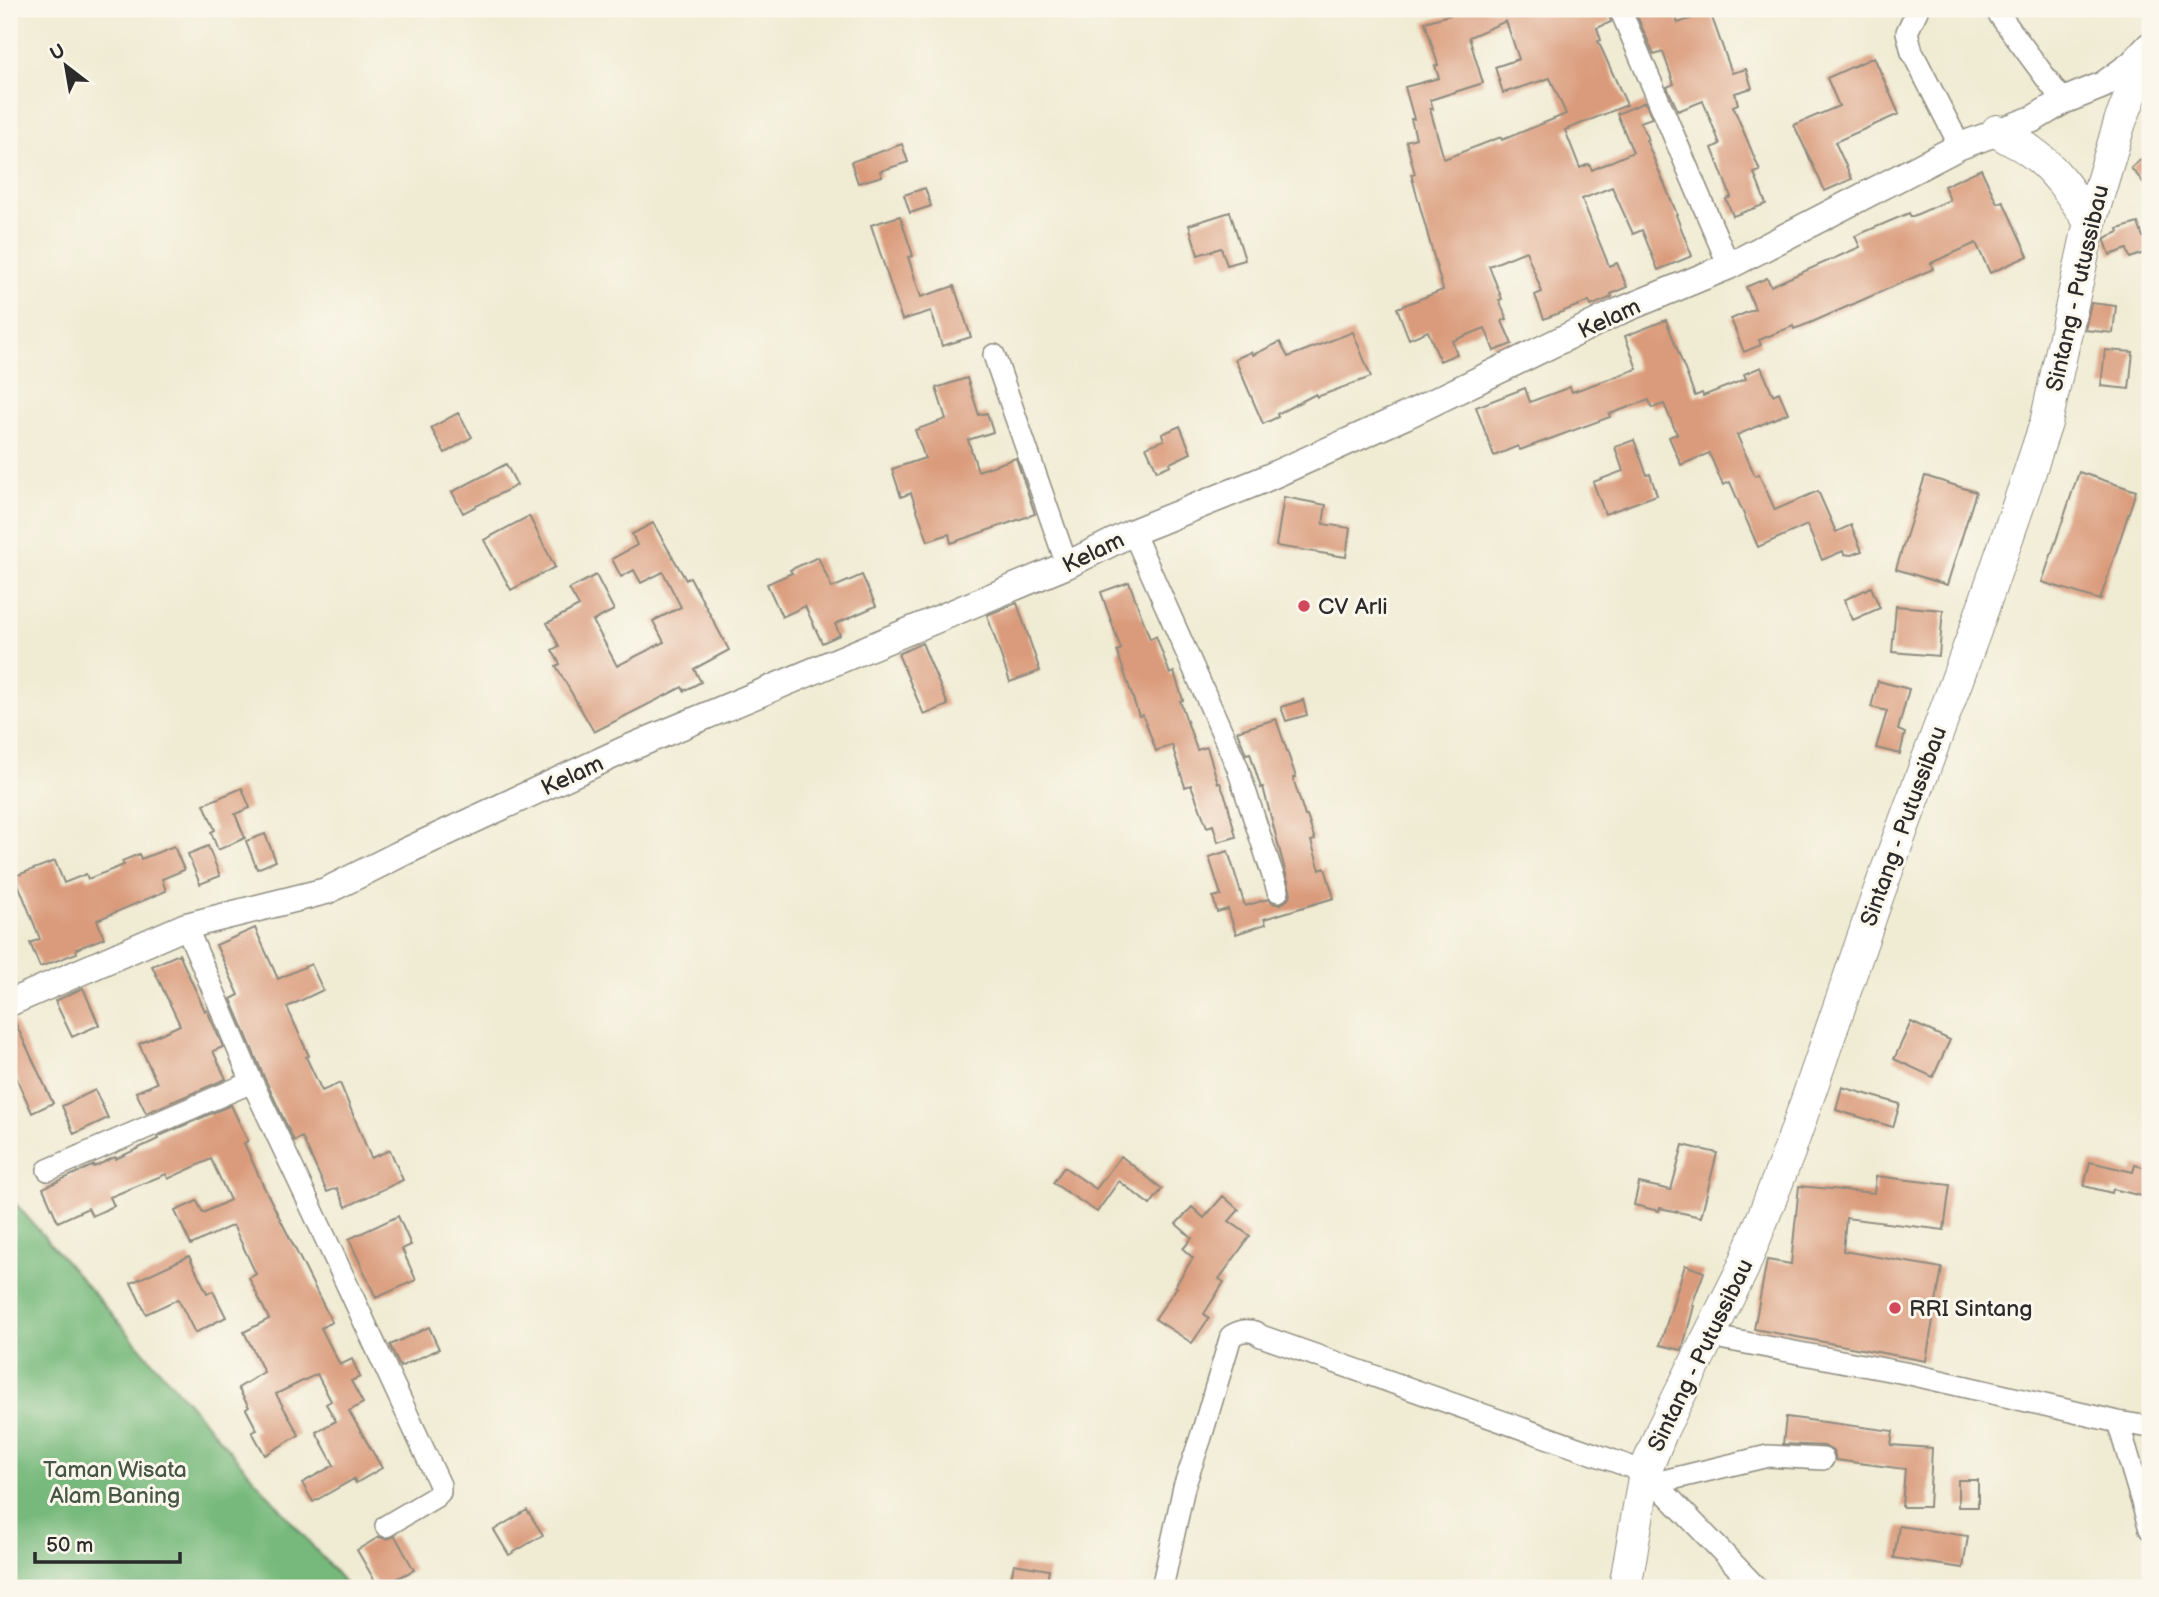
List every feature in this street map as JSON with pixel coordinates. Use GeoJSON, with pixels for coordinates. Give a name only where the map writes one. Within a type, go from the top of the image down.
{"type":"FeatureCollection","features":[{"type":"Feature","properties":{"kind":"highway","name":"Sintang - Putussibau"},"geometry":{"type":"LineString","coordinates":[[1625,1588],[1662,1430],[1743,1268],[1788,1152],[2027,480],[2046,423],[2090,222],[2120,122],[2150,52]]}},
{"type":"Feature","properties":{"kind":"highway"},"geometry":{"type":"LineString","coordinates":[[1997,131],[2029,150],[2043,162],[2073,195],[2090,222]]}},
{"type":"Feature","properties":{"kind":"main road","name":"Kelam"},"geometry":{"type":"LineString","coordinates":[[9,1003],[186,926],[326,891],[622,751],[1068,565],[1133,532],[1260,481],[1405,416],[1620,311],[1729,266],[1960,146],[2033,118],[2063,101],[2103,85],[2132,64],[2150,45]]}},
{"type":"Feature","properties":{"kind":"street"},"geometry":{"type":"LineString","coordinates":[[1620,9],[1729,266]]}},
{"type":"Feature","properties":{"kind":"street"},"geometry":{"type":"LineString","coordinates":[[1996,9],[2063,101]]}},
{"type":"Feature","properties":{"kind":"street"},"geometry":{"type":"LineString","coordinates":[[1917,11],[1907,32],[1912,52],[1960,146]]}},
{"type":"Feature","properties":{"kind":"street"},"geometry":{"type":"LineString","coordinates":[[994,355],[1068,565]]}},
{"type":"Feature","properties":{"kind":"street"},"geometry":{"type":"LineString","coordinates":[[1133,532],[1237,766],[1278,891]]}},
{"type":"Feature","properties":{"kind":"street"},"geometry":{"type":"LineString","coordinates":[[186,926],[252,1082],[440,1485],[440,1492],[435,1497],[386,1526]]}},
{"type":"Feature","properties":{"kind":"street"},"geometry":{"type":"LineString","coordinates":[[48,1170],[252,1082]]}},
{"type":"Feature","properties":{"kind":"street"},"geometry":{"type":"LineString","coordinates":[[1162,1588],[1184,1487],[1231,1336],[1241,1331],[1257,1332],[1261,1336],[1650,1478],[1757,1588]]}},
{"type":"Feature","properties":{"kind":"street"},"geometry":{"type":"LineString","coordinates":[[1709,1336],[1910,1374],[2150,1427]]}},
{"type":"Feature","properties":{"kind":"street"},"geometry":{"type":"LineString","coordinates":[[2118,1422],[2150,1530]]}},
{"type":"Feature","properties":{"kind":"street"},"geometry":{"type":"LineString","coordinates":[[1650,1478],[1768,1456],[1823,1460]]}},
{"type":"Feature","properties":{"kind":"green space","name":"Taman Wisata Alam Baning"},"geometry":{"type":"Polygon","coordinates":[[[9,1196],[349,1588],[9,1588],[9,1196]]]}},
{"type":"Feature","properties":{"kind":"building"},"geometry":{"type":"Polygon","coordinates":[[[1470,9],[1607,9],[1611,22],[1597,28],[1601,40],[1598,41],[1627,105],[1565,130],[1580,168],[1589,164],[1592,170],[1633,152],[1617,114],[1645,102],[1652,118],[1640,122],[1692,256],[1658,270],[1642,230],[1633,234],[1612,187],[1582,199],[1609,266],[1617,263],[1627,287],[1591,306],[1589,301],[1544,319],[1535,295],[1542,292],[1526,251],[1489,266],[1502,299],[1499,300],[1507,319],[1502,321],[1512,344],[1494,351],[1485,328],[1452,341],[1457,354],[1440,361],[1428,331],[1409,339],[1397,308],[1443,290],[1411,174],[1415,174],[1406,141],[1416,138],[1405,87],[1439,78],[1435,66],[1438,65],[1425,22],[1470,9]],[[1506,21],[1469,37],[1483,83],[1430,100],[1444,159],[1501,137],[1502,140],[1566,114],[1550,78],[1503,93],[1495,67],[1519,59],[1506,21]]]}},
{"type":"Feature","properties":{"kind":"building"},"geometry":{"type":"Polygon","coordinates":[[[1634,9],[1672,9],[1678,23],[1710,12],[1732,73],[1746,69],[1752,88],[1735,93],[1738,104],[1733,106],[1760,171],[1754,173],[1766,204],[1733,216],[1726,199],[1731,197],[1712,148],[1720,144],[1703,101],[1678,111],[1667,87],[1674,84],[1663,52],[1654,55],[1634,9]]]}},
{"type":"Feature","properties":{"kind":"building"},"geometry":{"type":"Polygon","coordinates":[[[1874,57],[1899,114],[1835,142],[1852,179],[1825,191],[1794,125],[1839,106],[1827,78],[1874,57]]]}},
{"type":"Feature","properties":{"kind":"building"},"geometry":{"type":"Polygon","coordinates":[[[902,144],[908,162],[880,171],[882,176],[858,183],[851,162],[902,144]]]}},
{"type":"Feature","properties":{"kind":"building"},"geometry":{"type":"Polygon","coordinates":[[[2150,151],[2150,190],[2131,168],[2150,151]]]}},
{"type":"Feature","properties":{"kind":"building"},"geometry":{"type":"Polygon","coordinates":[[[1981,169],[1997,203],[2003,201],[2028,256],[1990,273],[1976,243],[1931,263],[1933,269],[1810,323],[1794,329],[1793,326],[1759,340],[1761,345],[1744,352],[1731,319],[1755,309],[1746,287],[1767,278],[1771,286],[1860,247],[1855,236],[1909,213],[1911,217],[1950,200],[1944,186],[1981,169]]]}},
{"type":"Feature","properties":{"kind":"building"},"geometry":{"type":"Polygon","coordinates":[[[925,188],[931,206],[910,213],[904,195],[925,188]]]}},
{"type":"Feature","properties":{"kind":"building"},"geometry":{"type":"Polygon","coordinates":[[[1230,212],[1245,260],[1227,265],[1221,248],[1198,255],[1189,225],[1230,212]]]}},
{"type":"Feature","properties":{"kind":"building"},"geometry":{"type":"Polygon","coordinates":[[[900,216],[913,256],[908,257],[921,297],[954,286],[971,337],[942,346],[931,311],[902,320],[871,225],[900,216]]]}},
{"type":"Feature","properties":{"kind":"building"},"geometry":{"type":"Polygon","coordinates":[[[2138,223],[2143,237],[2150,235],[2150,251],[2130,258],[2127,249],[2110,255],[2105,238],[2119,232],[2118,229],[2138,223]]]}},
{"type":"Feature","properties":{"kind":"building"},"geometry":{"type":"Polygon","coordinates":[[[2091,303],[2116,306],[2113,333],[2085,330],[2091,303]]]}},
{"type":"Feature","properties":{"kind":"building"},"geometry":{"type":"Polygon","coordinates":[[[1666,320],[1695,396],[1702,393],[1703,396],[1746,379],[1744,374],[1761,367],[1773,395],[1779,392],[1788,413],[1737,435],[1755,476],[1759,474],[1775,510],[1818,491],[1836,532],[1851,525],[1862,551],[1851,555],[1844,554],[1843,551],[1822,560],[1807,525],[1758,547],[1730,482],[1723,485],[1709,453],[1681,465],[1669,437],[1677,434],[1664,404],[1652,408],[1649,400],[1520,450],[1518,446],[1494,456],[1476,407],[1525,388],[1530,402],[1570,387],[1572,392],[1637,369],[1625,336],[1666,320]]]}},
{"type":"Feature","properties":{"kind":"building"},"geometry":{"type":"Polygon","coordinates":[[[1353,332],[1371,377],[1317,397],[1316,394],[1263,424],[1235,359],[1251,352],[1253,355],[1280,342],[1288,357],[1353,332]]]}},
{"type":"Feature","properties":{"kind":"building"},"geometry":{"type":"Polygon","coordinates":[[[2105,350],[2133,352],[2129,389],[2101,386],[2105,350]]]}},
{"type":"Feature","properties":{"kind":"building"},"geometry":{"type":"Polygon","coordinates":[[[967,378],[979,415],[987,413],[993,432],[968,440],[978,471],[1016,458],[1035,514],[951,543],[949,534],[928,541],[911,493],[901,497],[892,469],[925,458],[915,430],[946,419],[936,388],[967,378]]]}},
{"type":"Feature","properties":{"kind":"building"},"geometry":{"type":"Polygon","coordinates":[[[458,413],[472,437],[445,453],[431,428],[458,413]]]}},
{"type":"Feature","properties":{"kind":"building"},"geometry":{"type":"Polygon","coordinates":[[[1180,426],[1191,453],[1157,471],[1146,447],[1164,440],[1162,434],[1180,426]]]}},
{"type":"Feature","properties":{"kind":"building"},"geometry":{"type":"Polygon","coordinates":[[[1634,440],[1657,495],[1605,514],[1593,482],[1623,471],[1615,447],[1634,440]]]}},
{"type":"Feature","properties":{"kind":"building"},"geometry":{"type":"Polygon","coordinates":[[[506,464],[517,485],[463,513],[452,492],[506,464]]]}},
{"type":"Feature","properties":{"kind":"building"},"geometry":{"type":"Polygon","coordinates":[[[2079,472],[2136,491],[2100,600],[2042,582],[2079,472]]]}},
{"type":"Feature","properties":{"kind":"building"},"geometry":{"type":"Polygon","coordinates":[[[1925,476],[1976,492],[1947,585],[1896,569],[1925,476]]]}},
{"type":"Feature","properties":{"kind":"building"},"geometry":{"type":"Polygon","coordinates":[[[1284,497],[1326,505],[1323,524],[1350,528],[1346,557],[1276,546],[1284,497]]]}},
{"type":"Feature","properties":{"kind":"building"},"geometry":{"type":"Polygon","coordinates":[[[529,516],[555,567],[511,590],[484,540],[529,516]]]}},
{"type":"Feature","properties":{"kind":"building"},"geometry":{"type":"Polygon","coordinates":[[[653,523],[686,580],[690,577],[729,650],[694,669],[701,682],[684,691],[682,687],[594,732],[556,666],[560,664],[552,650],[559,646],[547,623],[579,606],[569,589],[596,575],[614,610],[593,621],[617,666],[664,642],[653,621],[681,607],[663,572],[641,583],[634,570],[621,577],[612,559],[637,545],[632,534],[653,523]]]}},
{"type":"Feature","properties":{"kind":"building"},"geometry":{"type":"Polygon","coordinates":[[[818,557],[832,588],[862,575],[876,606],[835,624],[840,635],[822,643],[805,606],[782,617],[767,584],[818,557]]]}},
{"type":"Feature","properties":{"kind":"building"},"geometry":{"type":"Polygon","coordinates":[[[1129,582],[1150,639],[1156,636],[1170,674],[1174,672],[1183,700],[1180,701],[1197,750],[1207,747],[1218,783],[1227,801],[1236,837],[1218,842],[1213,825],[1207,827],[1191,785],[1185,787],[1172,745],[1156,751],[1143,715],[1139,716],[1117,651],[1121,649],[1101,592],[1129,582]]]}},
{"type":"Feature","properties":{"kind":"building"},"geometry":{"type":"Polygon","coordinates":[[[1871,587],[1880,608],[1853,620],[1844,600],[1871,587]]]}},
{"type":"Feature","properties":{"kind":"building"},"geometry":{"type":"Polygon","coordinates":[[[1017,603],[1040,671],[1010,682],[987,615],[1017,603]]]}},
{"type":"Feature","properties":{"kind":"building"},"geometry":{"type":"Polygon","coordinates":[[[1896,606],[1943,610],[1939,656],[1892,652],[1896,606]]]}},
{"type":"Feature","properties":{"kind":"building"},"geometry":{"type":"Polygon","coordinates":[[[922,643],[948,705],[924,715],[898,654],[922,643]]]}},
{"type":"Feature","properties":{"kind":"building"},"geometry":{"type":"Polygon","coordinates":[[[1878,681],[1909,689],[1898,730],[1905,733],[1900,754],[1876,748],[1887,711],[1871,707],[1878,681]]]}},
{"type":"Feature","properties":{"kind":"building"},"geometry":{"type":"Polygon","coordinates":[[[1303,700],[1307,715],[1286,721],[1281,707],[1303,700]]]}},
{"type":"Feature","properties":{"kind":"building"},"geometry":{"type":"Polygon","coordinates":[[[1276,719],[1296,777],[1293,778],[1305,816],[1315,840],[1311,841],[1320,870],[1325,868],[1334,898],[1264,919],[1266,924],[1236,934],[1228,909],[1217,912],[1213,897],[1221,895],[1209,857],[1228,851],[1245,906],[1268,899],[1275,904],[1281,904],[1291,893],[1263,787],[1261,788],[1250,753],[1246,754],[1237,731],[1276,719]]]}},
{"type":"Feature","properties":{"kind":"building"},"geometry":{"type":"Polygon","coordinates":[[[242,788],[250,808],[235,814],[245,838],[218,850],[211,832],[215,830],[204,804],[242,788]]]}},
{"type":"Feature","properties":{"kind":"building"},"geometry":{"type":"Polygon","coordinates":[[[265,834],[276,861],[257,869],[246,841],[265,834]]]}},
{"type":"Feature","properties":{"kind":"building"},"geometry":{"type":"Polygon","coordinates":[[[174,846],[184,870],[162,879],[166,891],[97,920],[104,938],[76,949],[77,953],[40,967],[30,943],[40,939],[15,876],[55,861],[64,883],[86,874],[88,879],[124,865],[122,861],[139,854],[141,859],[174,846]]]}},
{"type":"Feature","properties":{"kind":"building"},"geometry":{"type":"Polygon","coordinates":[[[208,846],[220,876],[200,884],[188,854],[208,846]]]}},
{"type":"Feature","properties":{"kind":"building"},"geometry":{"type":"Polygon","coordinates":[[[255,928],[278,979],[311,964],[323,990],[287,1007],[309,1056],[306,1057],[322,1091],[340,1083],[371,1158],[390,1150],[403,1180],[346,1207],[337,1188],[327,1192],[302,1137],[294,1141],[231,999],[239,995],[216,945],[255,928]]]}},
{"type":"Feature","properties":{"kind":"building"},"geometry":{"type":"Polygon","coordinates":[[[179,954],[223,1047],[213,1051],[226,1079],[146,1113],[136,1092],[157,1083],[139,1044],[180,1025],[152,966],[179,954]]]}},
{"type":"Feature","properties":{"kind":"building"},"geometry":{"type":"Polygon","coordinates":[[[83,988],[99,1025],[72,1037],[55,1001],[83,988]]]}},
{"type":"Feature","properties":{"kind":"building"},"geometry":{"type":"Polygon","coordinates":[[[13,1018],[53,1103],[32,1113],[9,1061],[9,1019],[13,1018]]]}},
{"type":"Feature","properties":{"kind":"building"},"geometry":{"type":"Polygon","coordinates":[[[1911,1022],[1950,1040],[1933,1077],[1894,1059],[1911,1022]]]}},
{"type":"Feature","properties":{"kind":"building"},"geometry":{"type":"Polygon","coordinates":[[[1842,1087],[1900,1104],[1893,1127],[1836,1110],[1842,1087]]]}},
{"type":"Feature","properties":{"kind":"building"},"geometry":{"type":"Polygon","coordinates":[[[95,1090],[108,1118],[74,1134],[62,1106],[95,1090]]]}},
{"type":"Feature","properties":{"kind":"building"},"geometry":{"type":"Polygon","coordinates":[[[231,1105],[248,1141],[244,1143],[263,1185],[332,1322],[321,1328],[340,1365],[352,1359],[360,1377],[351,1381],[363,1403],[349,1411],[382,1468],[356,1483],[354,1479],[313,1502],[302,1483],[334,1465],[316,1432],[336,1421],[326,1404],[331,1401],[317,1374],[276,1394],[299,1435],[265,1455],[252,1432],[257,1430],[246,1409],[249,1407],[238,1388],[264,1372],[244,1332],[269,1319],[249,1278],[256,1274],[233,1225],[191,1245],[175,1211],[197,1201],[203,1213],[230,1200],[211,1159],[168,1179],[166,1174],[110,1197],[114,1206],[92,1216],[88,1208],[58,1222],[43,1188],[94,1165],[115,1157],[116,1159],[158,1139],[157,1137],[231,1105]]]}},
{"type":"Feature","properties":{"kind":"building"},"geometry":{"type":"Polygon","coordinates":[[[1683,1145],[1717,1153],[1701,1217],[1634,1205],[1639,1183],[1671,1190],[1683,1145]]]}},
{"type":"Feature","properties":{"kind":"building"},"geometry":{"type":"Polygon","coordinates":[[[1121,1156],[1162,1189],[1150,1205],[1119,1181],[1097,1212],[1053,1183],[1064,1167],[1096,1189],[1121,1156]]]}},
{"type":"Feature","properties":{"kind":"building"},"geometry":{"type":"Polygon","coordinates":[[[2090,1162],[2133,1172],[2135,1165],[2150,1169],[2150,1198],[2113,1189],[2112,1193],[2084,1186],[2090,1162]]]}},
{"type":"Feature","properties":{"kind":"building"},"geometry":{"type":"Polygon","coordinates":[[[1876,1176],[1950,1185],[1944,1230],[1846,1218],[1843,1251],[1942,1268],[1926,1361],[1754,1329],[1767,1260],[1791,1264],[1799,1186],[1874,1193],[1876,1176]]]}},
{"type":"Feature","properties":{"kind":"building"},"geometry":{"type":"Polygon","coordinates":[[[1223,1196],[1239,1210],[1229,1221],[1250,1236],[1219,1279],[1224,1282],[1204,1314],[1209,1318],[1192,1343],[1155,1319],[1193,1258],[1183,1249],[1192,1238],[1176,1224],[1192,1207],[1204,1218],[1223,1196]]]}},
{"type":"Feature","properties":{"kind":"building"},"geometry":{"type":"Polygon","coordinates":[[[398,1216],[411,1245],[402,1249],[416,1280],[376,1298],[349,1239],[398,1216]]]}},
{"type":"Feature","properties":{"kind":"building"},"geometry":{"type":"Polygon","coordinates":[[[189,1256],[207,1293],[213,1291],[226,1317],[195,1333],[178,1299],[146,1314],[131,1283],[189,1256]]]}},
{"type":"Feature","properties":{"kind":"building"},"geometry":{"type":"Polygon","coordinates":[[[1685,1265],[1704,1272],[1692,1305],[1694,1306],[1682,1350],[1660,1345],[1685,1265]]]}},
{"type":"Feature","properties":{"kind":"building"},"geometry":{"type":"Polygon","coordinates":[[[429,1327],[439,1349],[400,1367],[390,1345],[429,1327]]]}},
{"type":"Feature","properties":{"kind":"building"},"geometry":{"type":"Polygon","coordinates":[[[1786,1417],[1893,1431],[1891,1445],[1932,1448],[1929,1507],[1902,1507],[1905,1469],[1836,1460],[1834,1452],[1824,1446],[1783,1444],[1786,1417]]]}},
{"type":"Feature","properties":{"kind":"building"},"geometry":{"type":"Polygon","coordinates":[[[1958,1480],[1978,1480],[1978,1507],[1958,1507],[1958,1480]]]}},
{"type":"Feature","properties":{"kind":"building"},"geometry":{"type":"Polygon","coordinates":[[[527,1510],[543,1535],[509,1555],[494,1530],[527,1510]]]}},
{"type":"Feature","properties":{"kind":"building"},"geometry":{"type":"Polygon","coordinates":[[[1899,1526],[1968,1536],[1963,1568],[1894,1558],[1899,1526]]]}},
{"type":"Feature","properties":{"kind":"building"},"geometry":{"type":"Polygon","coordinates":[[[395,1536],[414,1570],[379,1588],[357,1550],[379,1537],[387,1539],[395,1536]]]}},
{"type":"Feature","properties":{"kind":"building"},"geometry":{"type":"Polygon","coordinates":[[[1014,1564],[1049,1570],[1046,1588],[1010,1583],[1014,1564]]]}},
{"type":"Feature","properties":{"kind":"place","name":"CV Arli"},"geometry":{"type":"Point","coordinates":[1304,606]}},
{"type":"Feature","properties":{"kind":"place","name":"RRI Sintang"},"geometry":{"type":"Point","coordinates":[1895,1308]}}]}
